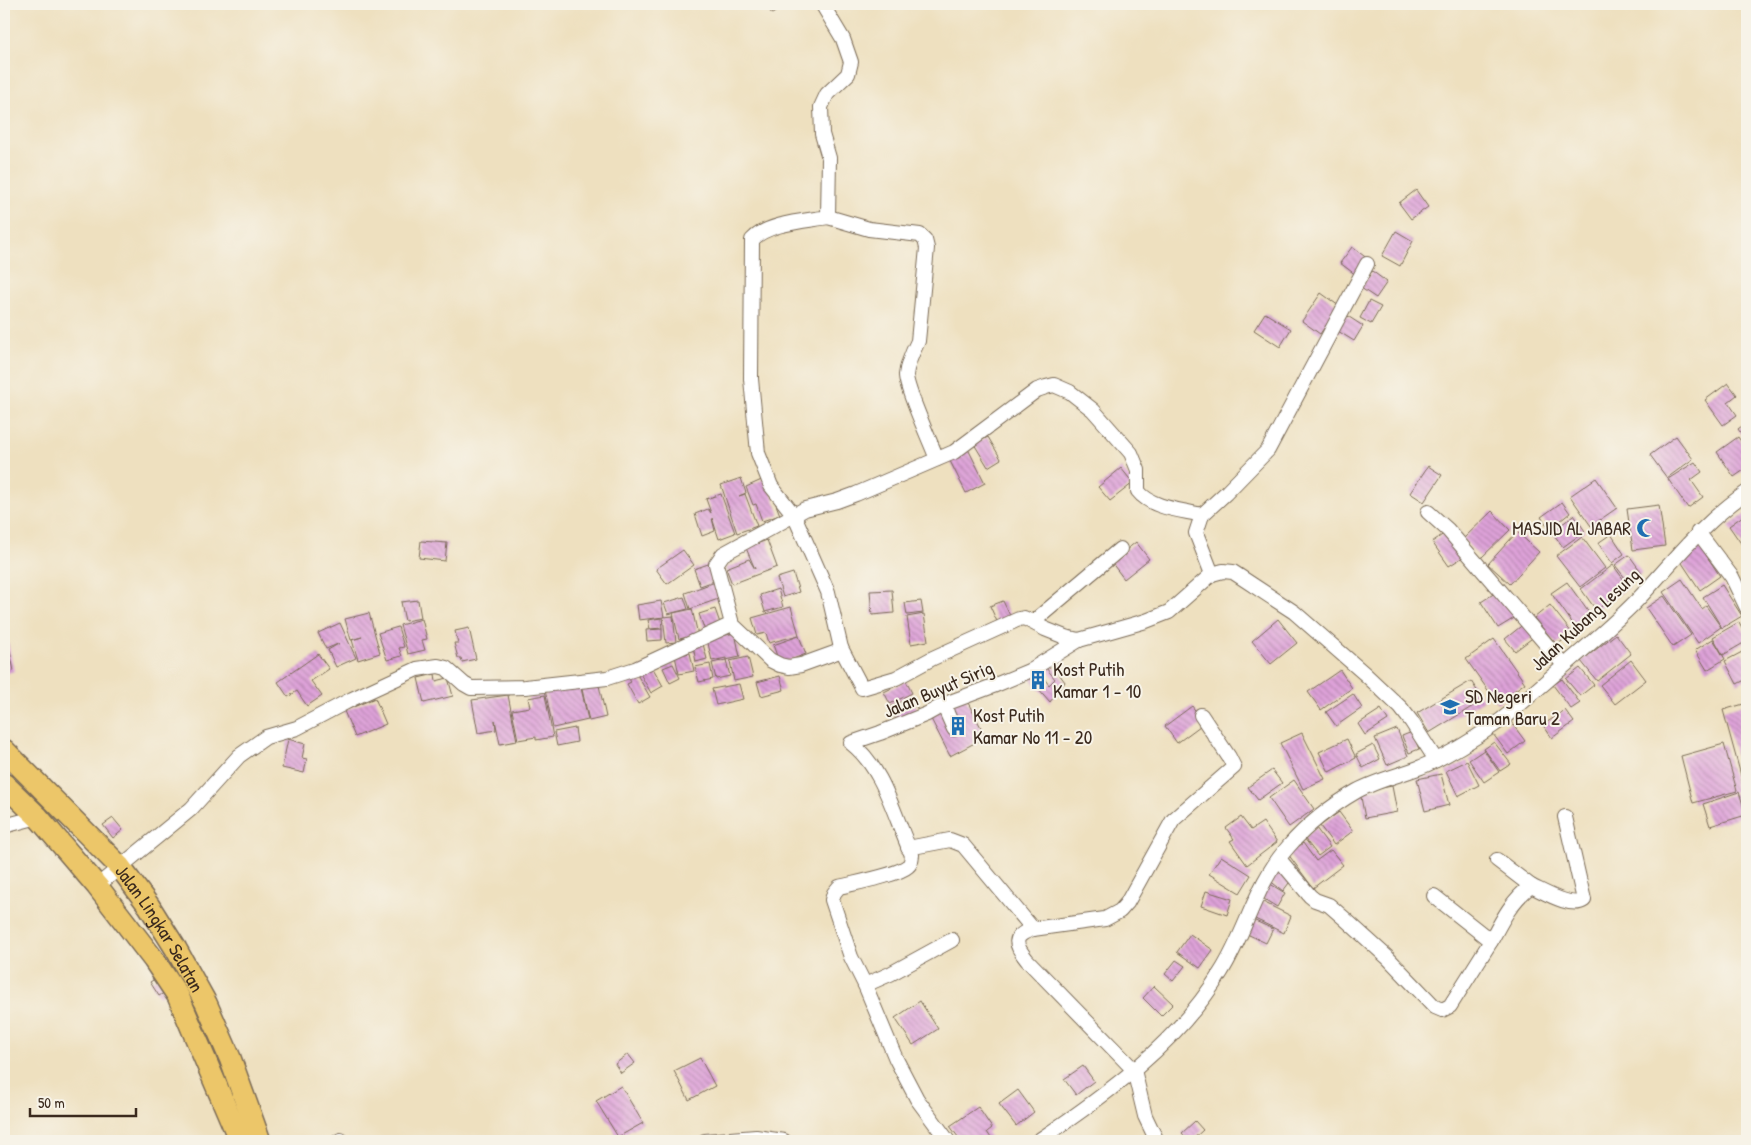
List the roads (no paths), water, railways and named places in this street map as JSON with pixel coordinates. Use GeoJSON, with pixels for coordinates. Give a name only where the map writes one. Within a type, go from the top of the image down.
{"type":"FeatureCollection","features":[{"type":"Feature","properties":{"kind":"highway","name":"Jalan Lingkar Selatan"},"geometry":{"type":"LineString","coordinates":[[4,750],[120,867],[148,906],[176,949],[206,1003],[230,1058],[260,1141]]}},
{"type":"Feature","properties":{"kind":"highway","name":"Jalan Lingkar Selatan"},"geometry":{"type":"LineString","coordinates":[[4,784],[38,817],[97,886],[154,960],[178,996],[240,1141]]}},
{"type":"Feature","properties":{"kind":"street"},"geometry":{"type":"LineString","coordinates":[[822,4],[843,39],[851,62],[848,74],[827,94],[821,107],[822,134],[829,158],[828,217]]}},
{"type":"Feature","properties":{"kind":"street"},"geometry":{"type":"LineString","coordinates":[[937,459],[909,388],[906,375],[913,350],[918,342],[927,248],[926,240],[920,234],[869,228],[828,217],[766,229],[757,234],[752,240],[751,379],[758,453],[771,486],[794,515],[828,592],[841,648],[862,688],[896,678],[933,658],[1018,619],[1024,618],[1045,629],[1079,640]]}},
{"type":"Feature","properties":{"kind":"street"},"geometry":{"type":"LineString","coordinates":[[1366,264],[1268,450],[1202,515],[1196,533],[1212,574],[1223,570],[1233,572],[1294,612],[1401,708],[1436,760]]}},
{"type":"Feature","properties":{"kind":"street"},"geometry":{"type":"LineString","coordinates":[[841,648],[837,652],[801,665],[780,665],[770,660],[732,624],[716,564],[719,559],[723,554],[805,509],[856,494],[954,452],[1037,390],[1054,386],[1070,392],[1093,410],[1132,453],[1138,470],[1138,491],[1144,499],[1202,515]]}},
{"type":"Feature","properties":{"kind":"street","name":"Jalan Kubang Lesung"},"geometry":{"type":"LineString","coordinates":[[1038,1141],[1052,1137],[1130,1075],[1203,999],[1222,971],[1258,892],[1279,859],[1288,846],[1321,815],[1359,790],[1436,760],[1495,724],[1594,642],[1620,617],[1698,532],[1715,516],[1747,492]]}},
{"type":"Feature","properties":{"kind":"street"},"geometry":{"type":"LineString","coordinates":[[1428,512],[1448,530],[1564,665]]}},
{"type":"Feature","properties":{"kind":"street"},"geometry":{"type":"LineString","coordinates":[[1698,532],[1732,576],[1747,608]]}},
{"type":"Feature","properties":{"kind":"street"},"geometry":{"type":"LineString","coordinates":[[1033,622],[1120,549]]}},
{"type":"Feature","properties":{"kind":"street","name":"Jalan Buyut Sirig"},"geometry":{"type":"LineString","coordinates":[[908,848],[881,781],[858,748],[851,743],[928,714],[945,704],[1029,671],[1079,640],[1146,621],[1169,612],[1212,574]]}},
{"type":"Feature","properties":{"kind":"street"},"geometry":{"type":"LineString","coordinates":[[97,886],[191,808],[239,756],[251,746],[266,737],[297,728],[352,699],[418,669],[438,666],[446,668],[464,684],[472,688],[525,686],[607,678],[643,665],[732,624]]}},
{"type":"Feature","properties":{"kind":"street"},"geometry":{"type":"LineString","coordinates":[[945,704],[954,728]]}},
{"type":"Feature","properties":{"kind":"street"},"geometry":{"type":"LineString","coordinates":[[1157,1141],[1145,1116],[1134,1070],[1019,951],[1017,942],[1018,936],[1023,932],[1105,919],[1120,911],[1127,903],[1173,820],[1234,767],[1232,761],[1201,715]]}},
{"type":"Feature","properties":{"kind":"street"},"geometry":{"type":"LineString","coordinates":[[4,826],[38,817]]}},
{"type":"Feature","properties":{"kind":"street"},"geometry":{"type":"LineString","coordinates":[[1497,860],[1531,886],[1562,900],[1575,903],[1584,900],[1565,817]]}},
{"type":"Feature","properties":{"kind":"street"},"geometry":{"type":"LineString","coordinates":[[948,1141],[917,1098],[896,1060],[840,927],[832,900],[834,893],[839,887],[886,875],[908,867],[912,855],[908,848],[950,840],[963,845],[1033,930]]}},
{"type":"Feature","properties":{"kind":"street"},"geometry":{"type":"LineString","coordinates":[[1279,859],[1314,900],[1329,905],[1345,919],[1388,957],[1439,1010],[1450,1006],[1512,904],[1531,886]]}},
{"type":"Feature","properties":{"kind":"street"},"geometry":{"type":"LineString","coordinates":[[1434,896],[1491,941]]}},
{"type":"Feature","properties":{"kind":"street"},"geometry":{"type":"LineString","coordinates":[[865,985],[890,974],[952,940]]}},
{"type":"Feature","properties":{"kind":"street"},"geometry":{"type":"LineString","coordinates":[[704,1141],[756,1137],[784,1141]]}},
{"type":"Feature","properties":{"kind":"place","name":"MASJID AL JABAR"},"geometry":{"type":"Point","coordinates":[1646,528]}},
{"type":"Feature","properties":{"kind":"place","name":"Kost Putih Kamar 1 - 10"},"geometry":{"type":"Point","coordinates":[1038,680]}},
{"type":"Feature","properties":{"kind":"place","name":"SD Negeri Taman Baru 2"},"geometry":{"type":"Point","coordinates":[1450,707]}},
{"type":"Feature","properties":{"kind":"place","name":"Kost Putih Kamar No 11 - 20"},"geometry":{"type":"Point","coordinates":[958,726]}}]}
